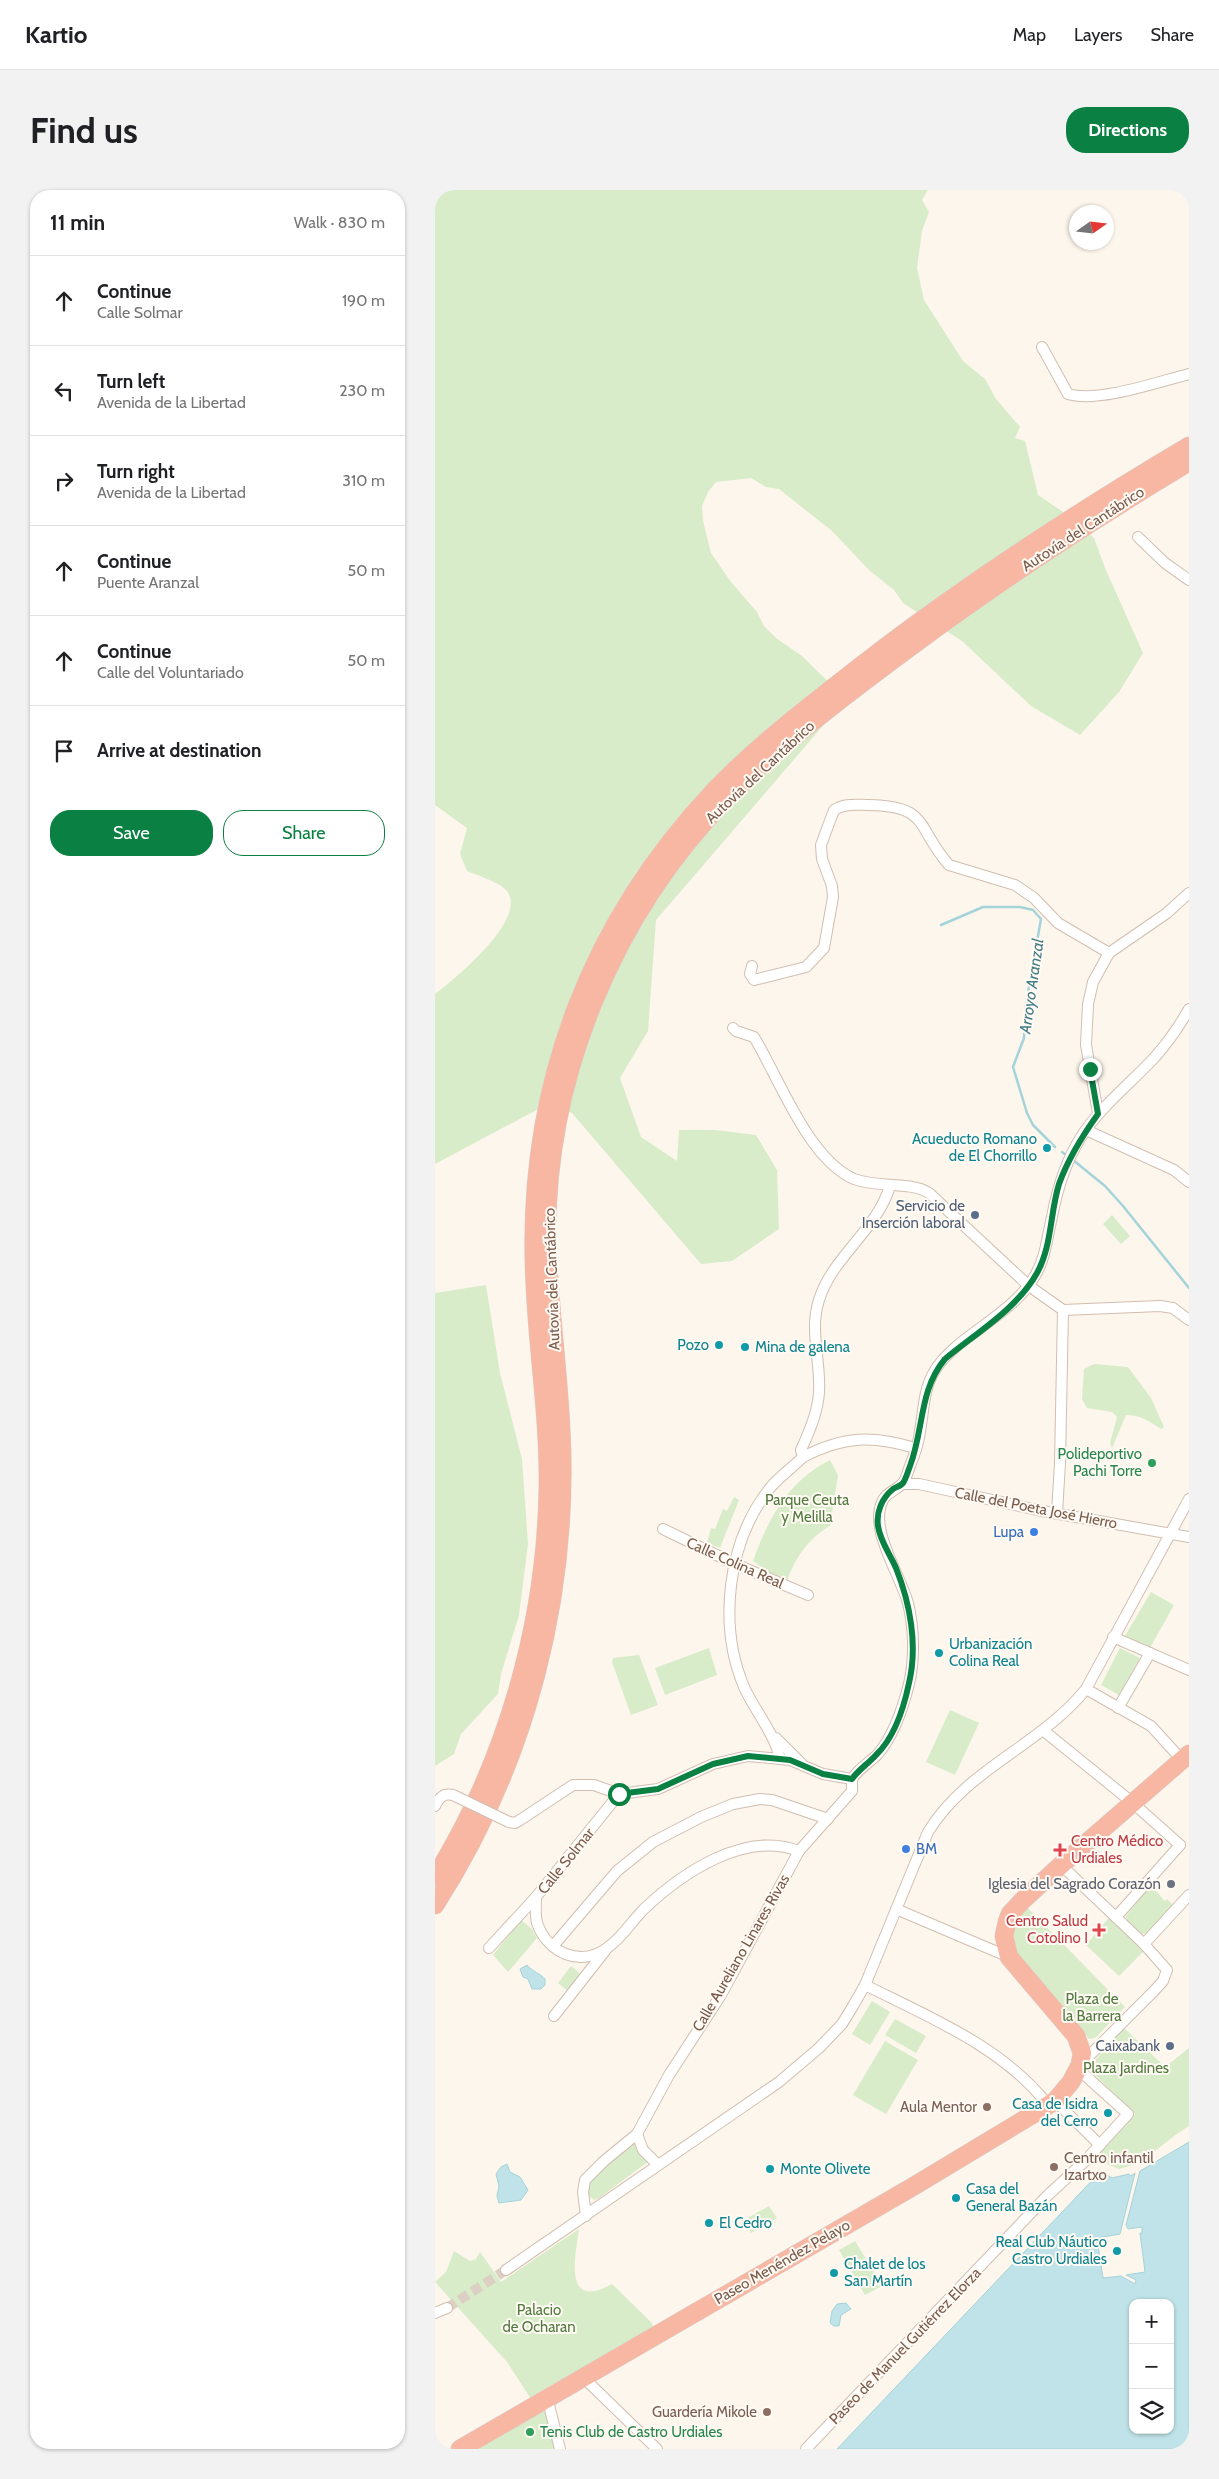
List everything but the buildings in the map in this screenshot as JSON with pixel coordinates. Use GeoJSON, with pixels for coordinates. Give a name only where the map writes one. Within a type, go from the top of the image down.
{"type":"FeatureCollection","features":[{"type":"Feature","properties":{"kind":"highway","name":"Autovía del Cantábrico"},"geometry":{"type":"LineString","coordinates":[[435,1878],[469,1818],[503,1735],[526,1661],[540,1585],[548,1487],[546,1410],[538,1334],[534,1258],[535,1178],[548,1099],[564,1038],[585,984],[618,916],[665,848],[697,810],[716,788],[771,738],[945,602],[1111,493],[1189,446]]}},
{"type":"Feature","properties":{"kind":"highway","name":"Autovía del Cantábrico"},"geometry":{"type":"LineString","coordinates":[[435,1905],[481,1825],[500,1783],[516,1740],[539,1665],[553,1595],[558,1552],[562,1463],[547,1242],[549,1180],[561,1103],[576,1049],[607,972],[642,907],[688,843],[728,797],[780,750],[842,698],[951,617],[1118,505],[1189,462]]}},
{"type":"Feature","properties":{"kind":"highway"},"geometry":{"type":"LineString","coordinates":[[1080,2062],[1076,2036],[1009,1957],[1005,1936],[1011,1914],[1061,1865],[1186,1757]]}},
{"type":"Feature","properties":{"kind":"highway","name":"Paseo Menéndez Pelayo"},"geometry":{"type":"LineString","coordinates":[[460,2449],[914,2186],[1052,2103],[1071,2082],[1080,2062]]}},
{"type":"Feature","properties":{"kind":"street"},"geometry":{"type":"LineString","coordinates":[[1042,347],[1068,394],[1078,397],[1117,392],[1189,374]]}},
{"type":"Feature","properties":{"kind":"street"},"geometry":{"type":"LineString","coordinates":[[1138,537],[1165,563],[1189,580]]}},
{"type":"Feature","properties":{"kind":"street"},"geometry":{"type":"LineString","coordinates":[[752,966],[750,974],[754,980],[788,973],[806,967],[824,948],[833,897],[832,886],[822,859],[821,845],[834,810],[848,804],[886,805],[907,810],[921,822],[949,865],[1015,885],[1035,898],[1058,923],[1109,953]]}},
{"type":"Feature","properties":{"kind":"street"},"geometry":{"type":"LineString","coordinates":[[1098,1114],[1088,1053],[1086,1026],[1093,982],[1109,953],[1167,913],[1189,893]]}},
{"type":"Feature","properties":{"kind":"street"},"geometry":{"type":"LineString","coordinates":[[435,1806],[439,1798],[447,1794],[453,1795],[509,1822],[515,1823],[573,1786],[594,1785],[619,1794],[658,1789],[724,1760],[748,1756],[790,1760],[823,1774],[852,1779],[858,1770],[877,1755],[886,1743],[902,1708],[909,1682],[912,1656],[908,1604],[878,1525],[882,1501],[895,1488],[903,1484],[920,1432],[922,1407],[928,1385],[936,1370],[945,1359],[989,1324],[1029,1286],[1044,1259],[1060,1183],[1080,1139],[1098,1114],[1154,1058],[1175,1034],[1189,1009]]}},
{"type":"Feature","properties":{"kind":"street"},"geometry":{"type":"LineString","coordinates":[[733,1028],[736,1032],[754,1037],[805,1131],[837,1168],[863,1182],[914,1187],[929,1193],[1029,1286],[1063,1310],[1160,1306],[1173,1308],[1189,1320]]}},
{"type":"Feature","properties":{"kind":"street"},"geometry":{"type":"LineString","coordinates":[[1086,1130],[1174,1170],[1189,1182]]}},
{"type":"Feature","properties":{"kind":"street"},"geometry":{"type":"LineString","coordinates":[[803,1457],[801,1450],[811,1427],[819,1393],[815,1334],[819,1300],[832,1274],[877,1213],[889,1186]]}},
{"type":"Feature","properties":{"kind":"street"},"geometry":{"type":"LineString","coordinates":[[1057,1513],[1060,1463],[1063,1310]]}},
{"type":"Feature","properties":{"kind":"street"},"geometry":{"type":"LineString","coordinates":[[779,1758],[777,1746],[755,1710],[744,1686],[731,1638],[729,1607],[735,1564],[751,1520],[770,1488],[803,1457],[837,1442],[861,1438],[882,1439],[915,1448]]}},
{"type":"Feature","properties":{"kind":"street","name":"Calle del Poeta José Hierro"},"geometry":{"type":"LineString","coordinates":[[903,1484],[919,1484],[1189,1538]]}},
{"type":"Feature","properties":{"kind":"street"},"geometry":{"type":"LineString","coordinates":[[506,2270],[658,2165],[742,2110],[798,2066],[842,2024],[865,1985],[928,1832],[941,1811],[970,1783],[1044,1731],[1066,1712],[1086,1689],[1189,1499]]}},
{"type":"Feature","properties":{"kind":"street","name":"Calle Colina Real"},"geometry":{"type":"LineString","coordinates":[[663,1530],[735,1564],[808,1595]]}},
{"type":"Feature","properties":{"kind":"street"},"geometry":{"type":"LineString","coordinates":[[1113,1637],[1189,1670]]}},
{"type":"Feature","properties":{"kind":"street"},"geometry":{"type":"LineString","coordinates":[[1119,1708],[1150,1653]]}},
{"type":"Feature","properties":{"kind":"street"},"geometry":{"type":"LineString","coordinates":[[1086,1689],[1151,1726],[1186,1757]]}},
{"type":"Feature","properties":{"kind":"street"},"geometry":{"type":"LineString","coordinates":[[767,1731],[806,1767]]}},
{"type":"Feature","properties":{"kind":"street"},"geometry":{"type":"LineString","coordinates":[[1044,1731],[1185,1844],[1116,1917]]}},
{"type":"Feature","properties":{"kind":"street","name":"Calle Aureliano Linares Rivas"},"geometry":{"type":"LineString","coordinates":[[586,2216],[583,2192],[585,2180],[604,2160],[637,2134],[669,2075],[721,1995],[799,1851],[852,1790],[852,1779]]}},
{"type":"Feature","properties":{"kind":"street","name":"Calle Solmar"},"geometry":{"type":"LineString","coordinates":[[619,1794],[536,1897],[537,1924],[553,1946],[565,1956],[577,1958],[593,1955],[607,1948],[654,1900],[700,1868],[738,1850],[773,1844],[799,1851]]}},
{"type":"Feature","properties":{"kind":"street"},"geometry":{"type":"LineString","coordinates":[[553,1946],[617,1871],[653,1842],[701,1817],[724,1807],[761,1799],[772,1800],[828,1819]]}},
{"type":"Feature","properties":{"kind":"street"},"geometry":{"type":"LineString","coordinates":[[1061,1865],[1166,1966],[1167,1974],[1163,1981],[1080,2062]]}},
{"type":"Feature","properties":{"kind":"street"},"geometry":{"type":"LineString","coordinates":[[1144,1944],[1189,1895]]}},
{"type":"Feature","properties":{"kind":"street"},"geometry":{"type":"LineString","coordinates":[[489,1948],[536,1897]]}},
{"type":"Feature","properties":{"kind":"street"},"geometry":{"type":"LineString","coordinates":[[896,1909],[1009,1957]]}},
{"type":"Feature","properties":{"kind":"street"},"geometry":{"type":"LineString","coordinates":[[554,2016],[607,1948]]}},
{"type":"Feature","properties":{"kind":"street"},"geometry":{"type":"LineString","coordinates":[[865,1985],[985,2047],[1100,2145]]}},
{"type":"Feature","properties":{"kind":"street","name":"Paseo de Manuel Gutiérrez Elorza"},"geometry":{"type":"LineString","coordinates":[[806,2449],[1047,2196],[1100,2145],[1128,2114],[1080,2062]]}},
{"type":"Feature","properties":{"kind":"street"},"geometry":{"type":"LineString","coordinates":[[637,2134],[643,2150],[658,2165]]}},
{"type":"Feature","properties":{"kind":"street"},"geometry":{"type":"LineString","coordinates":[[435,2313],[447,2308]]}},
{"type":"Feature","properties":{"kind":"street"},"geometry":{"type":"LineString","coordinates":[[585,2376],[589,2383],[657,2449]]}},
{"type":"Feature","properties":{"kind":"street"},"geometry":{"type":"LineString","coordinates":[[547,2397],[560,2449]]}},
{"type":"Feature","properties":{"kind":"green space"},"geometry":{"type":"Polygon","coordinates":[[[435,190],[928,190],[922,200],[929,212],[922,231],[917,268],[924,300],[963,361],[985,379],[996,399],[1020,427],[1015,438],[1025,441],[1038,495],[1069,516],[1094,538],[1105,568],[1143,653],[1119,692],[1080,735],[1031,706],[962,641],[903,603],[894,590],[870,571],[832,531],[779,489],[766,487],[751,478],[716,482],[708,492],[702,506],[703,521],[711,553],[731,582],[757,612],[764,626],[776,638],[802,656],[846,699],[656,920],[648,1031],[620,1078],[641,1137],[677,1161],[679,1130],[715,1130],[756,1135],[777,1170],[779,1229],[732,1261],[701,1264],[572,1113],[558,1107],[544,1106],[435,1164],[435,994],[488,946],[509,914],[511,900],[502,886],[467,871],[460,854],[467,828],[435,805],[435,190]]]}},
{"type":"Feature","properties":{"kind":"green space"},"geometry":{"type":"Polygon","coordinates":[[[1112,1215],[1130,1236],[1121,1244],[1103,1224],[1112,1215]]]}},
{"type":"Feature","properties":{"kind":"green space"},"geometry":{"type":"Polygon","coordinates":[[[486,1285],[500,1373],[522,1459],[528,1544],[519,1615],[501,1674],[498,1694],[461,1734],[454,1754],[435,1766],[435,1293],[486,1285]]]}},
{"type":"Feature","properties":{"kind":"green space"},"geometry":{"type":"Polygon","coordinates":[[[1094,1364],[1128,1367],[1151,1398],[1164,1427],[1161,1429],[1140,1417],[1126,1415],[1112,1448],[1110,1443],[1117,1417],[1112,1412],[1087,1408],[1082,1399],[1084,1369],[1094,1364]]]}},
{"type":"Feature","properties":{"kind":"green space","name":"Parque Ceuta y Melilla"},"geometry":{"type":"Polygon","coordinates":[[[830,1460],[838,1475],[830,1526],[815,1537],[802,1551],[792,1568],[786,1586],[753,1561],[765,1530],[781,1503],[802,1479],[830,1460]]]}},
{"type":"Feature","properties":{"kind":"green space"},"geometry":{"type":"Polygon","coordinates":[[[734,1497],[739,1500],[720,1548],[707,1543],[711,1528],[715,1529],[723,1509],[727,1511],[734,1497]]]}},
{"type":"Feature","properties":{"kind":"green space"},"geometry":{"type":"Polygon","coordinates":[[[1151,1592],[1174,1605],[1150,1648],[1125,1636],[1151,1592]]]}},
{"type":"Feature","properties":{"kind":"green space"},"geometry":{"type":"Polygon","coordinates":[[[709,1648],[717,1675],[665,1695],[655,1668],[709,1648]]]}},
{"type":"Feature","properties":{"kind":"green space"},"geometry":{"type":"Polygon","coordinates":[[[1120,1648],[1140,1658],[1119,1695],[1101,1685],[1120,1648]]]}},
{"type":"Feature","properties":{"kind":"green space"},"geometry":{"type":"Polygon","coordinates":[[[639,1655],[658,1705],[631,1715],[612,1662],[613,1658],[639,1655]]]}},
{"type":"Feature","properties":{"kind":"green space"},"geometry":{"type":"Polygon","coordinates":[[[950,1710],[979,1723],[955,1775],[926,1762],[950,1710]]]}},
{"type":"Feature","properties":{"kind":"green space"},"geometry":{"type":"Polygon","coordinates":[[[1150,1885],[1165,1901],[1167,1899],[1173,1905],[1149,1933],[1142,1934],[1127,1921],[1126,1916],[1150,1885]]]}},
{"type":"Feature","properties":{"kind":"green space","name":"Plaza de la Barrera"},"geometry":{"type":"Polygon","coordinates":[[[1025,1905],[1125,2007],[1095,2038],[1089,2039],[1013,1952],[1012,1927],[1025,1905]]]}},
{"type":"Feature","properties":{"kind":"green space"},"geometry":{"type":"Polygon","coordinates":[[[1112,1914],[1146,1949],[1119,1976],[1086,1945],[1112,1914]]]}},
{"type":"Feature","properties":{"kind":"green space"},"geometry":{"type":"Polygon","coordinates":[[[521,1920],[532,1929],[537,1938],[508,1972],[493,1955],[521,1920]]]}},
{"type":"Feature","properties":{"kind":"green space"},"geometry":{"type":"Polygon","coordinates":[[[571,1966],[581,1974],[568,1991],[558,1983],[571,1966]]]}},
{"type":"Feature","properties":{"kind":"green space"},"geometry":{"type":"Polygon","coordinates":[[[872,2001],[890,2012],[870,2045],[852,2034],[872,2001]]]}},
{"type":"Feature","properties":{"kind":"green space"},"geometry":{"type":"Polygon","coordinates":[[[895,2019],[926,2036],[916,2053],[885,2035],[895,2019]]]}},
{"type":"Feature","properties":{"kind":"green space","name":"Plaza Jardines"},"geometry":{"type":"Polygon","coordinates":[[[1124,2028],[1165,2067],[1189,2048],[1189,2126],[1147,2157],[1119,2169],[1109,2165],[1098,2155],[1135,2114],[1088,2068],[1124,2028]]]}},
{"type":"Feature","properties":{"kind":"green space"},"geometry":{"type":"Polygon","coordinates":[[[885,2041],[918,2060],[886,2114],[853,2095],[885,2041]]]}},
{"type":"Feature","properties":{"kind":"green space"},"geometry":{"type":"Polygon","coordinates":[[[634,2142],[641,2155],[649,2161],[599,2198],[595,2200],[588,2196],[589,2181],[634,2142]]]}},
{"type":"Feature","properties":{"kind":"green space"},"geometry":{"type":"Polygon","coordinates":[[[769,2206],[777,2218],[751,2233],[744,2220],[769,2206]]]}},
{"type":"Feature","properties":{"kind":"green space","name":"Palacio de Ocharan"},"geometry":{"type":"Polygon","coordinates":[[[579,2229],[575,2266],[579,2286],[586,2291],[596,2291],[612,2284],[652,2323],[653,2328],[531,2399],[507,2362],[435,2282],[446,2272],[454,2251],[470,2261],[476,2259],[480,2252],[501,2282],[579,2229]]]}},
{"type":"Feature","properties":{"kind":"green space"},"geometry":{"type":"Polygon","coordinates":[[[855,2241],[882,2286],[865,2295],[839,2250],[855,2241]]]}},
{"type":"Feature","properties":{"kind":"green space","name":"Tenis Club de Castro Urdiales"},"geometry":{"type":"Polygon","coordinates":[[[545,2409],[557,2449],[479,2449],[545,2409]]]}},
{"type":"Feature","properties":{"kind":"water"},"geometry":{"type":"Polygon","coordinates":[[[527,1965],[545,1979],[545,1985],[541,1989],[532,1989],[528,1979],[523,1977],[520,1969],[527,1965]]]}},
{"type":"Feature","properties":{"kind":"water"},"geometry":{"type":"Polygon","coordinates":[[[1189,2142],[1189,2449],[837,2449],[1101,2171],[1112,2178],[1129,2174],[1131,2176],[1135,2173],[1120,2234],[1097,2238],[1103,2278],[1121,2276],[1135,2284],[1136,2280],[1126,2275],[1145,2272],[1140,2233],[1142,2233],[1142,2227],[1128,2229],[1126,2225],[1140,2171],[1189,2142]]]}},
{"type":"Feature","properties":{"kind":"water"},"geometry":{"type":"Polygon","coordinates":[[[507,2164],[510,2172],[520,2177],[528,2190],[521,2200],[499,2203],[497,2196],[499,2186],[496,2174],[501,2167],[507,2164]]]}},
{"type":"Feature","properties":{"kind":"water"},"geometry":{"type":"Polygon","coordinates":[[[846,2303],[851,2309],[841,2315],[839,2326],[834,2326],[830,2323],[832,2311],[837,2304],[846,2303]]]}},
{"type":"Feature","properties":{"kind":"waterway","name":"Arroyo Aranzal"},"geometry":{"type":"LineString","coordinates":[[941,925],[983,907],[1020,907],[1033,910],[1041,919],[1026,1004],[1024,1038],[1013,1067],[1027,1113],[1033,1125],[1055,1147]]}},
{"type":"Feature","properties":{"kind":"waterway","name":"Arroyo Aranzal"},"geometry":{"type":"LineString","coordinates":[[1062,1152],[1069,1157]]}},
{"type":"Feature","properties":{"kind":"waterway","name":"Arroyo Aranzal"},"geometry":{"type":"LineString","coordinates":[[1073,1160],[1105,1186],[1189,1288]]}},
{"type":"Feature","properties":{"kind":"tunnel"},"geometry":{"type":"LineString","coordinates":[[447,2308],[506,2270]]}},
{"type":"Feature","properties":{"kind":"place","name":"Acueducto Romano de El Chorrillo"},"geometry":{"type":"Point","coordinates":[1047,1148]}},
{"type":"Feature","properties":{"kind":"place","name":"Servicio de Inserción laboral"},"geometry":{"type":"Point","coordinates":[975,1215]}},
{"type":"Feature","properties":{"kind":"place","name":"Pozo"},"geometry":{"type":"Point","coordinates":[719,1345]}},
{"type":"Feature","properties":{"kind":"place","name":"Mina de galena"},"geometry":{"type":"Point","coordinates":[745,1347]}},
{"type":"Feature","properties":{"kind":"place","name":"Polideportivo Pachi Torre"},"geometry":{"type":"Point","coordinates":[1152,1463]}},
{"type":"Feature","properties":{"kind":"place","name":"Lupa"},"geometry":{"type":"Point","coordinates":[1034,1532]}},
{"type":"Feature","properties":{"kind":"place","name":"Urbanización Colina Real"},"geometry":{"type":"Point","coordinates":[939,1653]}},
{"type":"Feature","properties":{"kind":"place","name":"BM"},"geometry":{"type":"Point","coordinates":[906,1849]}},
{"type":"Feature","properties":{"kind":"place","name":"Centro Médico Urdiales"},"geometry":{"type":"Point","coordinates":[1060,1850]}},
{"type":"Feature","properties":{"kind":"place","name":"Iglesia del Sagrado Corazón"},"geometry":{"type":"Point","coordinates":[1171,1884]}},
{"type":"Feature","properties":{"kind":"place","name":"Centro Salud Cotolino I"},"geometry":{"type":"Point","coordinates":[1099,1930]}},
{"type":"Feature","properties":{"kind":"place","name":"Caixabank"},"geometry":{"type":"Point","coordinates":[1170,2046]}},
{"type":"Feature","properties":{"kind":"place","name":"Aula Mentor"},"geometry":{"type":"Point","coordinates":[987,2107]}},
{"type":"Feature","properties":{"kind":"place","name":"Casa de Isidra del Cerro"},"geometry":{"type":"Point","coordinates":[1108,2113]}},
{"type":"Feature","properties":{"kind":"place","name":"Centro infantil Izartxo"},"geometry":{"type":"Point","coordinates":[1054,2167]}},
{"type":"Feature","properties":{"kind":"place","name":"Monte Olivete"},"geometry":{"type":"Point","coordinates":[770,2169]}},
{"type":"Feature","properties":{"kind":"place","name":"Casa del General Bazán"},"geometry":{"type":"Point","coordinates":[956,2198]}},
{"type":"Feature","properties":{"kind":"place","name":"El Cedro"},"geometry":{"type":"Point","coordinates":[709,2223]}},
{"type":"Feature","properties":{"kind":"place","name":"Real Club Náutico Castro Urdiales"},"geometry":{"type":"Point","coordinates":[1117,2251]}},
{"type":"Feature","properties":{"kind":"place","name":"Chalet de los San Martín"},"geometry":{"type":"Point","coordinates":[834,2273]}},
{"type":"Feature","properties":{"kind":"place","name":"Guardería Mikole"},"geometry":{"type":"Point","coordinates":[767,2412]}},
{"type":"Feature","properties":{"kind":"place","name":"Tenis Club de Castro Urdiales"},"geometry":{"type":"Point","coordinates":[530,2432]}},
{"type":"Feature","properties":{"kind":"route"},"geometry":{"type":"LineString","coordinates":[[619,1794],[647,1792],[658,1789],[713,1764],[748,1756],[768,1756],[790,1760],[823,1774],[852,1779],[858,1770],[877,1755],[886,1743],[902,1708],[909,1682],[912,1656],[908,1604],[901,1581],[878,1525],[882,1501],[887,1494],[903,1484],[911,1465],[920,1432],[922,1407],[928,1385],[936,1370],[945,1359],[989,1324],[1017,1298],[1029,1286],[1037,1274],[1044,1259],[1051,1218],[1060,1183],[1080,1139],[1098,1114],[1090,1069]]}}]}
